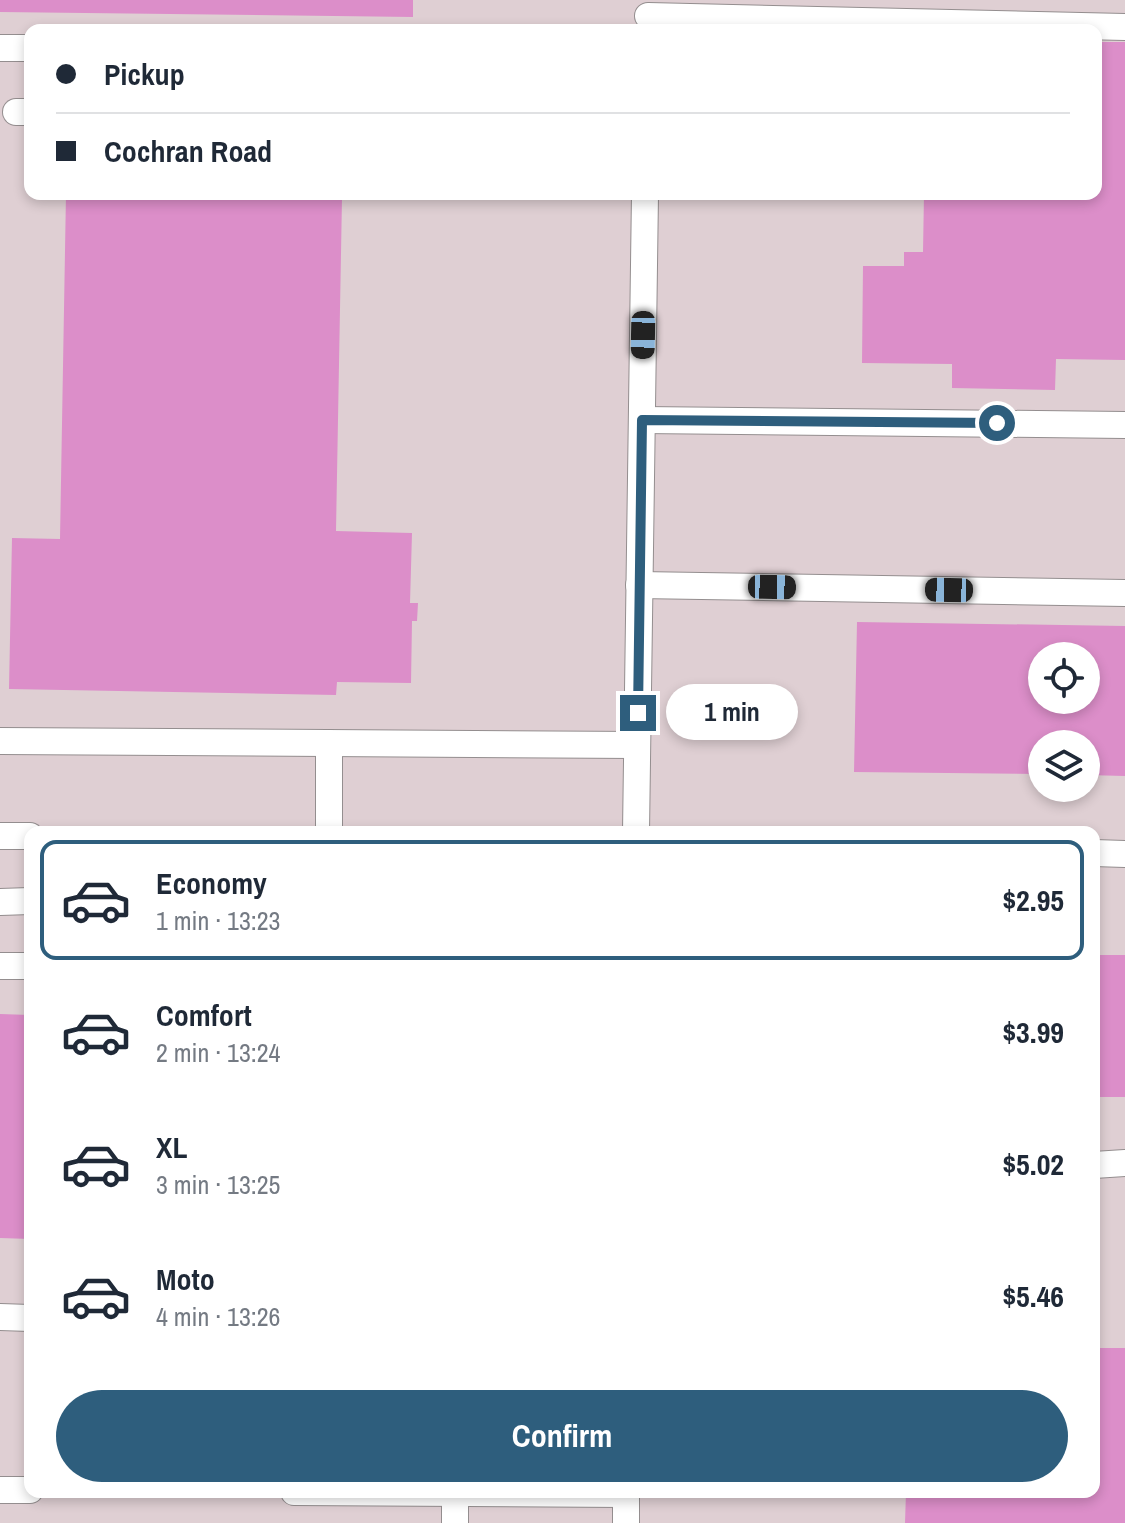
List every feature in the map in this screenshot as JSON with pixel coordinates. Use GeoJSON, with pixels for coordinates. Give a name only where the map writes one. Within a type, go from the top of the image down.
{"type":"FeatureCollection","features":[{"type":"Feature","properties":{"kind":"street"},"geometry":{"type":"LineString","coordinates":[[648,15],[1006,24]]}},
{"type":"Feature","properties":{"kind":"street"},"geometry":{"type":"LineString","coordinates":[[1102,26],[1125,27]]}},
{"type":"Feature","properties":{"kind":"street"},"geometry":{"type":"LineString","coordinates":[[0,48],[24,48]]}},
{"type":"Feature","properties":{"kind":"street"},"geometry":{"type":"LineString","coordinates":[[636,826],[645,200]]}},
{"type":"Feature","properties":{"kind":"street"},"geometry":{"type":"LineString","coordinates":[[642,420],[1125,425]]}},
{"type":"Feature","properties":{"kind":"street"},"geometry":{"type":"LineString","coordinates":[[639,585],[1125,593]]}},
{"type":"Feature","properties":{"kind":"street"},"geometry":{"type":"LineString","coordinates":[[0,741],[637,745]]}},
{"type":"Feature","properties":{"kind":"street"},"geometry":{"type":"LineString","coordinates":[[329,743],[329,826]]}},
{"type":"Feature","properties":{"kind":"street"},"geometry":{"type":"LineString","coordinates":[[0,836],[24,836]]}},
{"type":"Feature","properties":{"kind":"street"},"geometry":{"type":"LineString","coordinates":[[1100,853],[1125,854]]}},
{"type":"Feature","properties":{"kind":"street"},"geometry":{"type":"LineString","coordinates":[[0,902],[24,901]]}},
{"type":"Feature","properties":{"kind":"street"},"geometry":{"type":"LineString","coordinates":[[0,966],[24,966]]}},
{"type":"Feature","properties":{"kind":"street"},"geometry":{"type":"LineString","coordinates":[[1100,1165],[1125,1163]]}},
{"type":"Feature","properties":{"kind":"street"},"geometry":{"type":"LineString","coordinates":[[0,1317],[24,1318]]}},
{"type":"Feature","properties":{"kind":"street"},"geometry":{"type":"LineString","coordinates":[[0,1490],[24,1490]]}},
{"type":"Feature","properties":{"kind":"street"},"geometry":{"type":"LineString","coordinates":[[455,1498],[455,1523]]}},
{"type":"Feature","properties":{"kind":"street"},"geometry":{"type":"LineString","coordinates":[[626,1498],[626,1523]]}},
{"type":"Feature","properties":{"kind":"shaded area"},"geometry":{"type":"Polygon","coordinates":[[[0,0],[1125,0],[1125,1523],[0,1523],[0,0]]]}},
{"type":"Feature","properties":{"kind":"building"},"geometry":{"type":"Polygon","coordinates":[[[0,0],[413,0],[413,17],[0,12],[0,0]]]}},
{"type":"Feature","properties":{"kind":"building"},"geometry":{"type":"Polygon","coordinates":[[[1102,42],[1125,42],[1125,360],[1056,359],[1055,390],[952,388],[952,364],[862,363],[863,266],[904,266],[904,252],[923,252],[924,200],[1102,200],[1102,42]]]}},
{"type":"Feature","properties":{"kind":"building"},"geometry":{"type":"Polygon","coordinates":[[[66,200],[342,200],[336,531],[412,533],[410,603],[418,603],[417,621],[412,621],[411,683],[337,682],[336,695],[9,689],[12,538],[60,539],[66,200]]]}},
{"type":"Feature","properties":{"kind":"building"},"geometry":{"type":"Polygon","coordinates":[[[857,622],[1125,626],[1125,776],[1100,775],[1100,730],[1028,730],[1028,774],[854,772],[857,622]]]}},
{"type":"Feature","properties":{"kind":"building"},"geometry":{"type":"Polygon","coordinates":[[[1100,955],[1125,955],[1125,1097],[1100,1097],[1100,955]]]}},
{"type":"Feature","properties":{"kind":"building"},"geometry":{"type":"Polygon","coordinates":[[[0,1014],[24,1015],[24,1239],[0,1238],[0,1014]]]}},
{"type":"Feature","properties":{"kind":"building"},"geometry":{"type":"Polygon","coordinates":[[[1100,1348],[1125,1348],[1125,1523],[905,1523],[906,1498],[1100,1498],[1100,1348]]]}},
{"type":"Feature","properties":{"kind":"route"},"geometry":{"type":"LineString","coordinates":[[638,713],[642,420],[997,423]]}}]}
